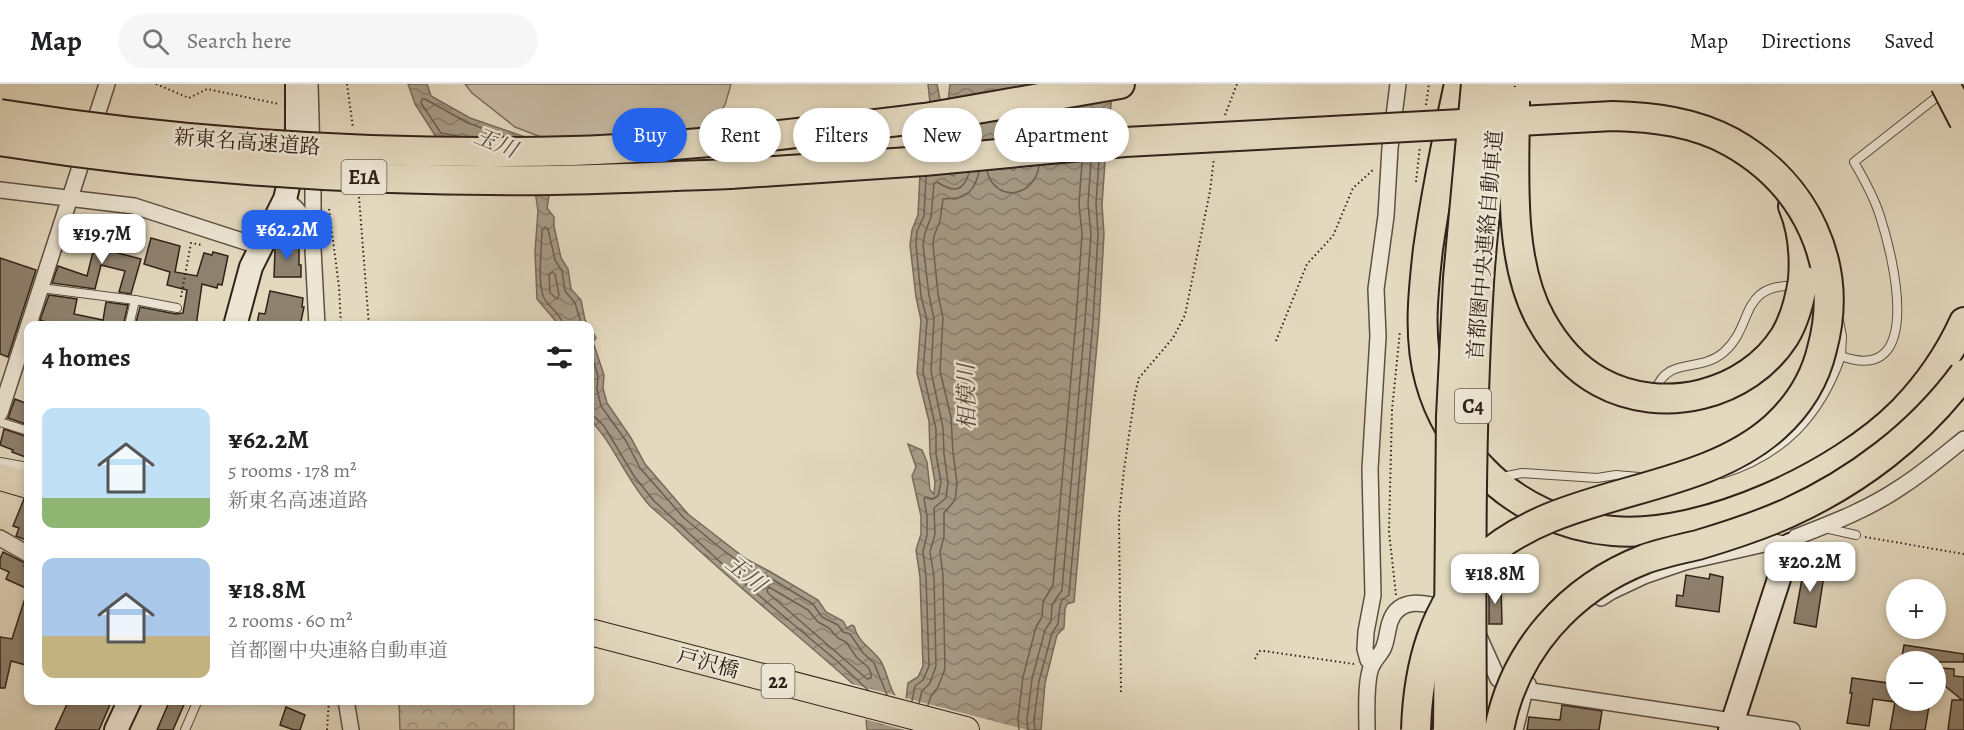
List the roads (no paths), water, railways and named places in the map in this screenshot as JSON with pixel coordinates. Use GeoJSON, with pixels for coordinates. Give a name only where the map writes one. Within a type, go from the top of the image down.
{"type":"FeatureCollection","features":[{"type":"Feature","properties":{"kind":"highway","name":"新東名高速道路"},"geometry":{"type":"LineString","coordinates":[[0,114],[140,134],[246,143],[464,152],[574,151],[689,144],[925,118],[1120,84]]}},
{"type":"Feature","properties":{"kind":"highway"},"geometry":{"type":"LineString","coordinates":[[1459,84],[1445,145],[1424,282],[1425,363],[1437,403],[1464,448],[1492,479],[1508,492],[1545,514],[1591,529],[1636,532],[1678,526],[1746,507],[1815,475],[1850,454],[1881,431],[1903,411],[1933,375],[1947,356],[1964,322]]}},
{"type":"Feature","properties":{"kind":"highway","name":"首都圏中央連絡自動車道"},"geometry":{"type":"LineString","coordinates":[[1448,730],[1451,416],[1458,278],[1476,84]]}},
{"type":"Feature","properties":{"kind":"highway","name":"首都圏中央連絡自動車道"},"geometry":{"type":"LineString","coordinates":[[1472,730],[1471,584],[1474,397],[1479,282],[1500,84]]}},
{"type":"Feature","properties":{"kind":"highway"},"geometry":{"type":"LineString","coordinates":[[1515,84],[1516,224],[1524,275],[1540,318],[1551,338],[1582,370],[1601,383],[1620,391],[1652,398],[1684,398],[1706,394],[1745,377],[1774,350],[1786,334],[1800,299],[1804,259],[1798,220],[1779,179]]}},
{"type":"Feature","properties":{"kind":"highway"},"geometry":{"type":"LineString","coordinates":[[1945,84],[1964,122]]}},
{"type":"Feature","properties":{"kind":"highway","name":"新東名高速道路"},"geometry":{"type":"LineString","coordinates":[[0,141],[127,159],[231,170],[449,180],[553,180],[720,175],[1125,142],[1613,116],[1661,119],[1708,132],[1748,153],[1779,179]]}},
{"type":"Feature","properties":{"kind":"highway"},"geometry":{"type":"LineString","coordinates":[[1416,730],[1419,686],[1430,639],[1451,595],[1465,576],[1482,560],[1501,544],[1545,521],[1596,502],[1686,474],[1738,452],[1774,427],[1789,413],[1802,395],[1812,377],[1826,337],[1829,284],[1815,233],[1794,197],[1779,179]]}},
{"type":"Feature","properties":{"kind":"highway"},"geometry":{"type":"LineString","coordinates":[[1498,730],[1506,699],[1528,653],[1560,613],[1580,595],[1600,581],[1646,559],[1745,530],[1789,513],[1828,492],[1865,469],[1914,430],[1964,374]]}},
{"type":"Feature","properties":{"kind":"main road"},"geometry":{"type":"LineString","coordinates":[[0,477],[24,484]]}},
{"type":"Feature","properties":{"kind":"main road","name":"戸沢橋"},"geometry":{"type":"LineString","coordinates":[[594,633],[966,730]]}},
{"type":"Feature","properties":{"kind":"street"},"geometry":{"type":"LineString","coordinates":[[30,321],[107,84]]}},
{"type":"Feature","properties":{"kind":"street"},"geometry":{"type":"LineString","coordinates":[[236,321],[245,284],[285,199],[297,135],[297,84]]}},
{"type":"Feature","properties":{"kind":"street"},"geometry":{"type":"LineString","coordinates":[[310,84],[317,321]]}},
{"type":"Feature","properties":{"kind":"street"},"geometry":{"type":"LineString","coordinates":[[1372,666],[1365,649],[1373,595],[1370,469],[1379,321],[1375,304],[1398,84]]}},
{"type":"Feature","properties":{"kind":"street"},"geometry":{"type":"LineString","coordinates":[[0,190],[134,207],[261,247]]}},
{"type":"Feature","properties":{"kind":"street"},"geometry":{"type":"LineString","coordinates":[[285,199],[299,209],[303,219],[310,321]]}},
{"type":"Feature","properties":{"kind":"street"},"geometry":{"type":"LineString","coordinates":[[0,413],[24,340]]}},
{"type":"Feature","properties":{"kind":"street"},"geometry":{"type":"LineString","coordinates":[[1731,726],[1790,544],[1796,537],[1861,510],[1900,488],[1964,439]]}},
{"type":"Feature","properties":{"kind":"street"},"geometry":{"type":"LineString","coordinates":[[0,538],[24,552]]}},
{"type":"Feature","properties":{"kind":"street"},"geometry":{"type":"LineString","coordinates":[[1515,730],[1526,690],[1542,657],[1561,632],[1584,610],[1612,591],[1644,576],[1685,562],[1773,542],[1790,544]]}},
{"type":"Feature","properties":{"kind":"street"},"geometry":{"type":"LineString","coordinates":[[1367,730],[1367,699],[1372,666],[1383,649],[1394,612],[1400,606],[1409,603],[1432,605],[1455,611],[1469,622],[1480,637],[1498,679],[1511,687],[1731,726],[1792,730]]}},
{"type":"Feature","properties":{"kind":"street"},"geometry":{"type":"LineString","coordinates":[[116,730],[128,705]]}},
{"type":"Feature","properties":{"kind":"street"},"geometry":{"type":"LineString","coordinates":[[347,705],[351,730]]}},
{"type":"Feature","properties":{"kind":"lane"},"geometry":{"type":"LineString","coordinates":[[1841,356],[1854,361],[1881,357],[1890,346],[1898,321],[1897,296],[1887,240],[1876,206],[1854,162],[1954,84]]}},
{"type":"Feature","properties":{"kind":"lane"},"geometry":{"type":"LineString","coordinates":[[1652,398],[1661,377],[1668,371],[1702,365],[1725,351],[1735,340],[1746,314],[1760,295],[1780,286],[1801,286],[1811,290]]}},
{"type":"Feature","properties":{"kind":"lane"},"geometry":{"type":"LineString","coordinates":[[41,288],[135,300],[177,308]]}},
{"type":"Feature","properties":{"kind":"lane"},"geometry":{"type":"LineString","coordinates":[[1711,477],[1744,467],[1766,456],[1805,422],[1816,406],[1841,356],[1842,336],[1836,310],[1820,293]]}},
{"type":"Feature","properties":{"kind":"lane"},"geometry":{"type":"LineString","coordinates":[[130,321],[135,300]]}},
{"type":"Feature","properties":{"kind":"lane"},"geometry":{"type":"LineString","coordinates":[[0,422],[24,430]]}},
{"type":"Feature","properties":{"kind":"lane"},"geometry":{"type":"LineString","coordinates":[[0,462],[24,466]]}},
{"type":"Feature","properties":{"kind":"lane"},"geometry":{"type":"LineString","coordinates":[[1492,479],[1522,473],[1597,478],[1616,476],[1702,480]]}},
{"type":"Feature","properties":{"kind":"lane"},"geometry":{"type":"LineString","coordinates":[[1821,527],[1856,535]]}},
{"type":"Feature","properties":{"kind":"lane"},"geometry":{"type":"LineString","coordinates":[[185,730],[196,705]]}},
{"type":"Feature","properties":{"kind":"water","name":"玉川"},"geometry":{"type":"Polygon","coordinates":[[[408,84],[427,84],[431,96],[470,118],[537,141],[550,190],[547,208],[554,217],[561,258],[568,269],[571,289],[581,300],[586,321],[556,321],[537,299],[535,252],[538,211],[535,191],[438,140],[415,104],[408,84]]]}},
{"type":"Feature","properties":{"kind":"water"},"geometry":{"type":"Polygon","coordinates":[[[928,84],[937,84],[942,108],[933,108],[930,103],[928,84]]]}},
{"type":"Feature","properties":{"kind":"water"},"geometry":{"type":"Polygon","coordinates":[[[950,84],[1114,84],[1111,108],[994,108],[994,162],[1009,162],[1014,170],[1017,162],[1105,162],[1099,322],[1074,602],[1067,604],[1064,628],[1057,635],[1045,683],[1041,730],[867,730],[864,694],[650,506],[641,496],[606,439],[594,424],[594,345],[604,375],[603,388],[607,403],[631,438],[645,464],[688,514],[746,559],[818,600],[826,612],[843,621],[847,628],[854,626],[861,640],[880,660],[898,700],[906,699],[908,683],[918,677],[923,666],[920,577],[916,550],[921,534],[921,516],[912,476],[916,467],[908,444],[922,450],[927,462],[930,490],[934,494],[935,482],[930,454],[929,421],[917,373],[921,320],[910,245],[912,230],[918,215],[920,174],[947,173],[954,176],[954,162],[982,162],[982,108],[947,108],[950,84]]]}},
{"type":"Feature","properties":{"kind":"water label","name":"相模川"},"geometry":{"type":"Point","coordinates":[966,397]}}]}
